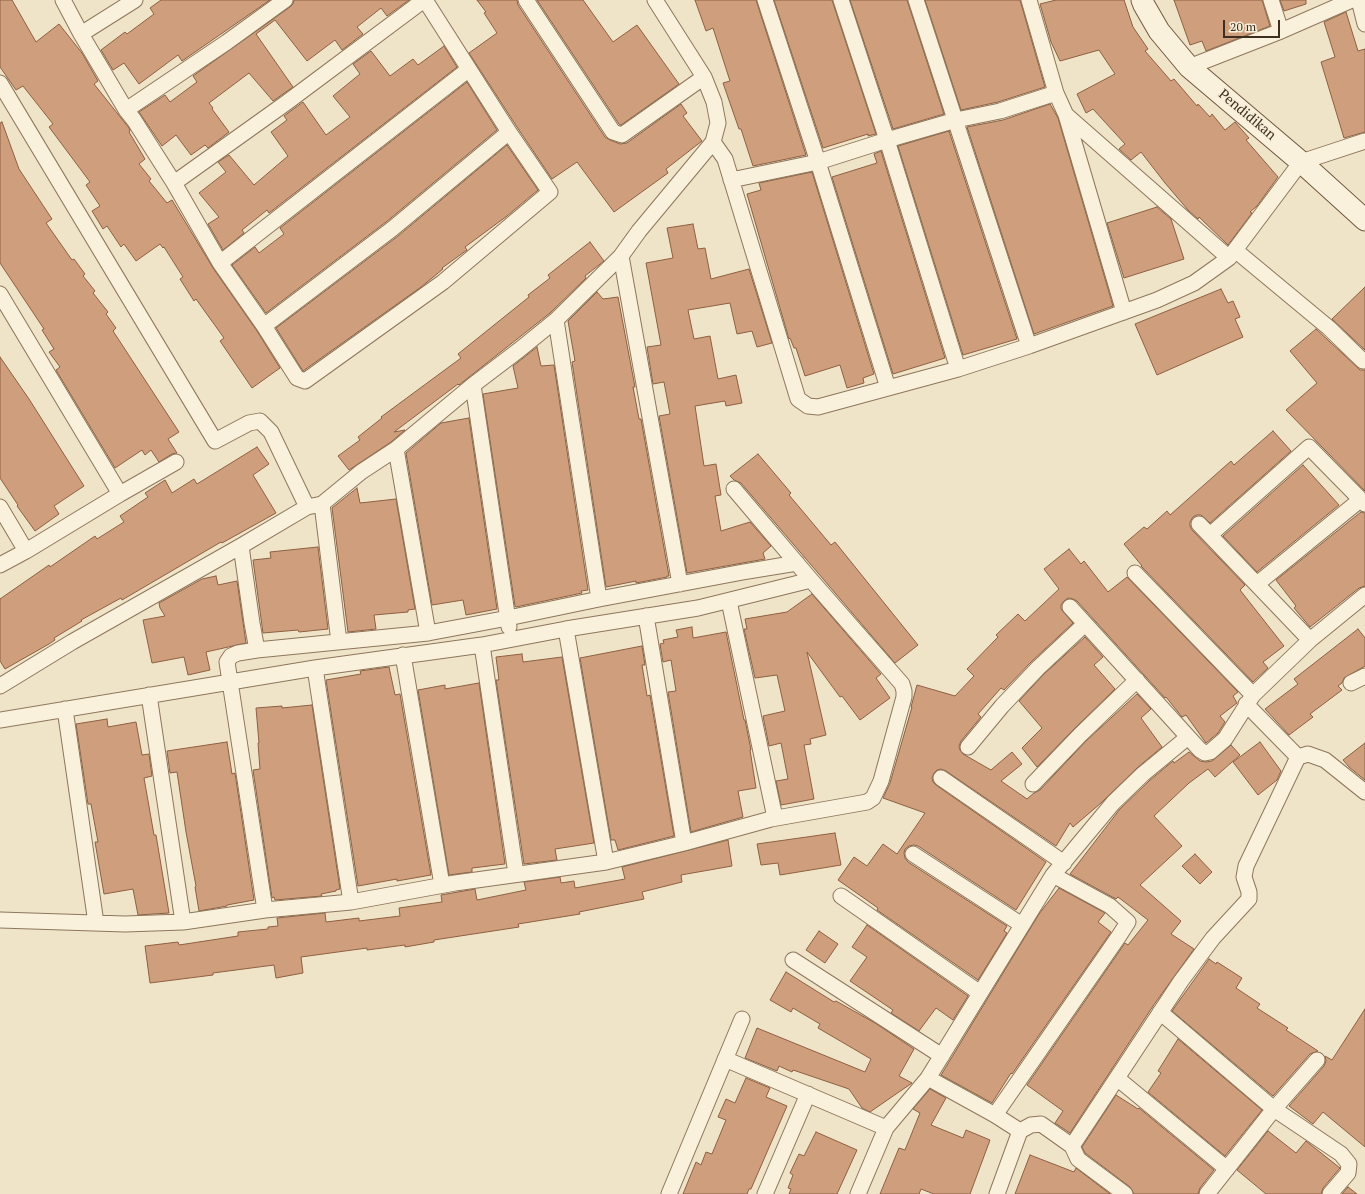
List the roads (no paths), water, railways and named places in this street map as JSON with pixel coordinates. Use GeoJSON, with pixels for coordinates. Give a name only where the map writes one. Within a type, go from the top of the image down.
{"type":"FeatureCollection","features":[{"type":"Feature","properties":{"kind":"street"},"geometry":{"type":"LineString","coordinates":[[63,0],[81,34],[126,110],[174,183],[220,263],[264,326],[297,378],[305,382],[443,282],[550,192],[509,132],[425,0],[286,103],[174,183]]}},
{"type":"Feature","properties":{"kind":"street"},"geometry":{"type":"LineString","coordinates":[[81,34],[135,0]]}},
{"type":"Feature","properties":{"kind":"street"},"geometry":{"type":"LineString","coordinates":[[126,110],[227,42],[285,0]]}},
{"type":"Feature","properties":{"kind":"street"},"geometry":{"type":"LineString","coordinates":[[526,0],[613,132],[622,135],[704,77]]}},
{"type":"Feature","properties":{"kind":"street"},"geometry":{"type":"LineString","coordinates":[[0,686],[72,642],[307,507],[322,504],[361,472],[396,449],[473,385],[556,320],[621,256],[639,231],[713,142],[718,123],[714,102],[704,77],[655,0]]}},
{"type":"Feature","properties":{"kind":"street"},"geometry":{"type":"LineString","coordinates":[[765,0],[818,162],[888,388]]}},
{"type":"Feature","properties":{"kind":"street"},"geometry":{"type":"LineString","coordinates":[[842,0],[958,369]]}},
{"type":"Feature","properties":{"kind":"street"},"geometry":{"type":"LineString","coordinates":[[916,0],[1029,346]]}},
{"type":"Feature","properties":{"kind":"street"},"geometry":{"type":"LineString","coordinates":[[1029,0],[1056,93],[1066,115],[1124,312]]}},
{"type":"Feature","properties":{"kind":"street","name":"Pendidikan"},"geometry":{"type":"LineString","coordinates":[[1142,0],[1159,31],[1189,66],[1301,162],[1365,220]]}},
{"type":"Feature","properties":{"kind":"street"},"geometry":{"type":"LineString","coordinates":[[1271,0],[1281,31]]}},
{"type":"Feature","properties":{"kind":"street"},"geometry":{"type":"LineString","coordinates":[[1189,66],[1281,31],[1352,0]]}},
{"type":"Feature","properties":{"kind":"street"},"geometry":{"type":"LineString","coordinates":[[1359,0],[1365,24]]}},
{"type":"Feature","properties":{"kind":"street"},"geometry":{"type":"LineString","coordinates":[[220,263],[469,69]]}},
{"type":"Feature","properties":{"kind":"street"},"geometry":{"type":"LineString","coordinates":[[0,83],[215,441],[249,423],[260,421],[271,432],[307,507]]}},
{"type":"Feature","properties":{"kind":"street"},"geometry":{"type":"LineString","coordinates":[[732,180],[818,162],[887,140],[956,120],[1000,111],[1056,93]]}},
{"type":"Feature","properties":{"kind":"street"},"geometry":{"type":"LineString","coordinates":[[1066,115],[1232,254],[1329,328],[1364,361]]}},
{"type":"Feature","properties":{"kind":"street"},"geometry":{"type":"LineString","coordinates":[[264,326],[392,229],[509,132]]}},
{"type":"Feature","properties":{"kind":"street"},"geometry":{"type":"LineString","coordinates":[[713,142],[725,159],[732,180],[798,398],[808,406],[818,407],[958,369],[1029,346],[1157,300],[1194,284],[1232,254],[1301,162],[1365,141]]}},
{"type":"Feature","properties":{"kind":"street"},"geometry":{"type":"LineString","coordinates":[[621,256],[680,584]]}},
{"type":"Feature","properties":{"kind":"street"},"geometry":{"type":"LineString","coordinates":[[0,294],[120,494]]}},
{"type":"Feature","properties":{"kind":"street"},"geometry":{"type":"LineString","coordinates":[[556,320],[599,599]]}},
{"type":"Feature","properties":{"kind":"street"},"geometry":{"type":"LineString","coordinates":[[473,385],[511,640]]}},
{"type":"Feature","properties":{"kind":"street"},"geometry":{"type":"LineString","coordinates":[[1210,536],[1309,447],[1363,502],[1257,584]]}},
{"type":"Feature","properties":{"kind":"street"},"geometry":{"type":"LineString","coordinates":[[396,449],[428,633]]}},
{"type":"Feature","properties":{"kind":"street"},"geometry":{"type":"LineString","coordinates":[[0,566],[176,462]]}},
{"type":"Feature","properties":{"kind":"street"},"geometry":{"type":"LineString","coordinates":[[0,920],[125,924],[183,922],[265,910],[351,902],[442,885],[606,862],[684,843],[771,819],[867,802],[871,800],[881,781],[904,697],[902,684],[734,489]]}},
{"type":"Feature","properties":{"kind":"street"},"geometry":{"type":"LineString","coordinates":[[322,504],[339,642]]}},
{"type":"Feature","properties":{"kind":"street"},"geometry":{"type":"LineString","coordinates":[[0,507],[26,551]]}},
{"type":"Feature","properties":{"kind":"street"},"geometry":{"type":"LineString","coordinates":[[1199,524],[1310,640]]}},
{"type":"Feature","properties":{"kind":"street"},"geometry":{"type":"LineString","coordinates":[[241,546],[257,650]]}},
{"type":"Feature","properties":{"kind":"street"},"geometry":{"type":"LineString","coordinates":[[265,910],[227,662],[231,656],[238,653],[257,650],[428,633],[599,599],[797,563]]}},
{"type":"Feature","properties":{"kind":"street"},"geometry":{"type":"LineString","coordinates":[[1135,573],[1250,700],[1298,757]]}},
{"type":"Feature","properties":{"kind":"street"},"geometry":{"type":"LineString","coordinates":[[0,720],[315,668],[482,645],[566,629],[698,608],[811,580]]}},
{"type":"Feature","properties":{"kind":"street"},"geometry":{"type":"LineString","coordinates":[[1070,607],[1200,750],[1205,753],[1210,752],[1224,739],[1250,700],[1310,640],[1365,595]]}},
{"type":"Feature","properties":{"kind":"street"},"geometry":{"type":"LineString","coordinates":[[729,601],[774,813],[771,819]]}},
{"type":"Feature","properties":{"kind":"street"},"geometry":{"type":"LineString","coordinates":[[646,616],[684,843]]}},
{"type":"Feature","properties":{"kind":"street"},"geometry":{"type":"LineString","coordinates":[[968,747],[1002,706],[1038,668],[1085,624]]}},
{"type":"Feature","properties":{"kind":"street"},"geometry":{"type":"LineString","coordinates":[[566,629],[606,862]]}},
{"type":"Feature","properties":{"kind":"street"},"geometry":{"type":"LineString","coordinates":[[482,645],[516,874]]}},
{"type":"Feature","properties":{"kind":"street"},"geometry":{"type":"LineString","coordinates":[[403,655],[442,885]]}},
{"type":"Feature","properties":{"kind":"street"},"geometry":{"type":"LineString","coordinates":[[315,668],[351,902]]}},
{"type":"Feature","properties":{"kind":"street"},"geometry":{"type":"LineString","coordinates":[[1351,683],[1365,676]]}},
{"type":"Feature","properties":{"kind":"street"},"geometry":{"type":"LineString","coordinates":[[1033,784],[1080,735],[1137,680]]}},
{"type":"Feature","properties":{"kind":"street"},"geometry":{"type":"LineString","coordinates":[[148,695],[183,922]]}},
{"type":"Feature","properties":{"kind":"street"},"geometry":{"type":"LineString","coordinates":[[65,709],[96,923]]}},
{"type":"Feature","properties":{"kind":"street"},"geometry":{"type":"LineString","coordinates":[[858,1194],[886,1128],[928,1078],[1053,875],[1113,803],[1143,774],[1188,737]]}},
{"type":"Feature","properties":{"kind":"street"},"geometry":{"type":"LineString","coordinates":[[1072,1146],[1180,981],[1213,938],[1249,899],[1249,892],[1244,877],[1246,866],[1298,757],[1308,754],[1325,760],[1365,792]]}},
{"type":"Feature","properties":{"kind":"street"},"geometry":{"type":"LineString","coordinates":[[941,778],[1064,863]]}},
{"type":"Feature","properties":{"kind":"street"},"geometry":{"type":"LineString","coordinates":[[913,854],[1022,925]]}},
{"type":"Feature","properties":{"kind":"street"},"geometry":{"type":"LineString","coordinates":[[995,1115],[1128,922],[1110,906],[1053,875]]}},
{"type":"Feature","properties":{"kind":"street"},"geometry":{"type":"LineString","coordinates":[[841,896],[980,993]]}},
{"type":"Feature","properties":{"kind":"street"},"geometry":{"type":"LineString","coordinates":[[793,960],[942,1056]]}},
{"type":"Feature","properties":{"kind":"street"},"geometry":{"type":"LineString","coordinates":[[1160,1012],[1274,1109],[1341,1154],[1349,1164],[1348,1173],[1330,1194]]}},
{"type":"Feature","properties":{"kind":"street"},"geometry":{"type":"LineString","coordinates":[[669,1194],[742,1019]]}},
{"type":"Feature","properties":{"kind":"street"},"geometry":{"type":"LineString","coordinates":[[725,1059],[886,1128]]}},
{"type":"Feature","properties":{"kind":"street"},"geometry":{"type":"LineString","coordinates":[[1207,1194],[1274,1109],[1317,1060]]}},
{"type":"Feature","properties":{"kind":"street"},"geometry":{"type":"LineString","coordinates":[[928,1078],[995,1115],[1020,1131]]}},
{"type":"Feature","properties":{"kind":"street"},"geometry":{"type":"LineString","coordinates":[[1117,1078],[1226,1169]]}},
{"type":"Feature","properties":{"kind":"street"},"geometry":{"type":"LineString","coordinates":[[765,1194],[808,1094]]}},
{"type":"Feature","properties":{"kind":"street"},"geometry":{"type":"LineString","coordinates":[[998,1194],[1020,1131],[1031,1125],[1041,1124],[1072,1146],[1078,1158],[1125,1194]]}}]}
